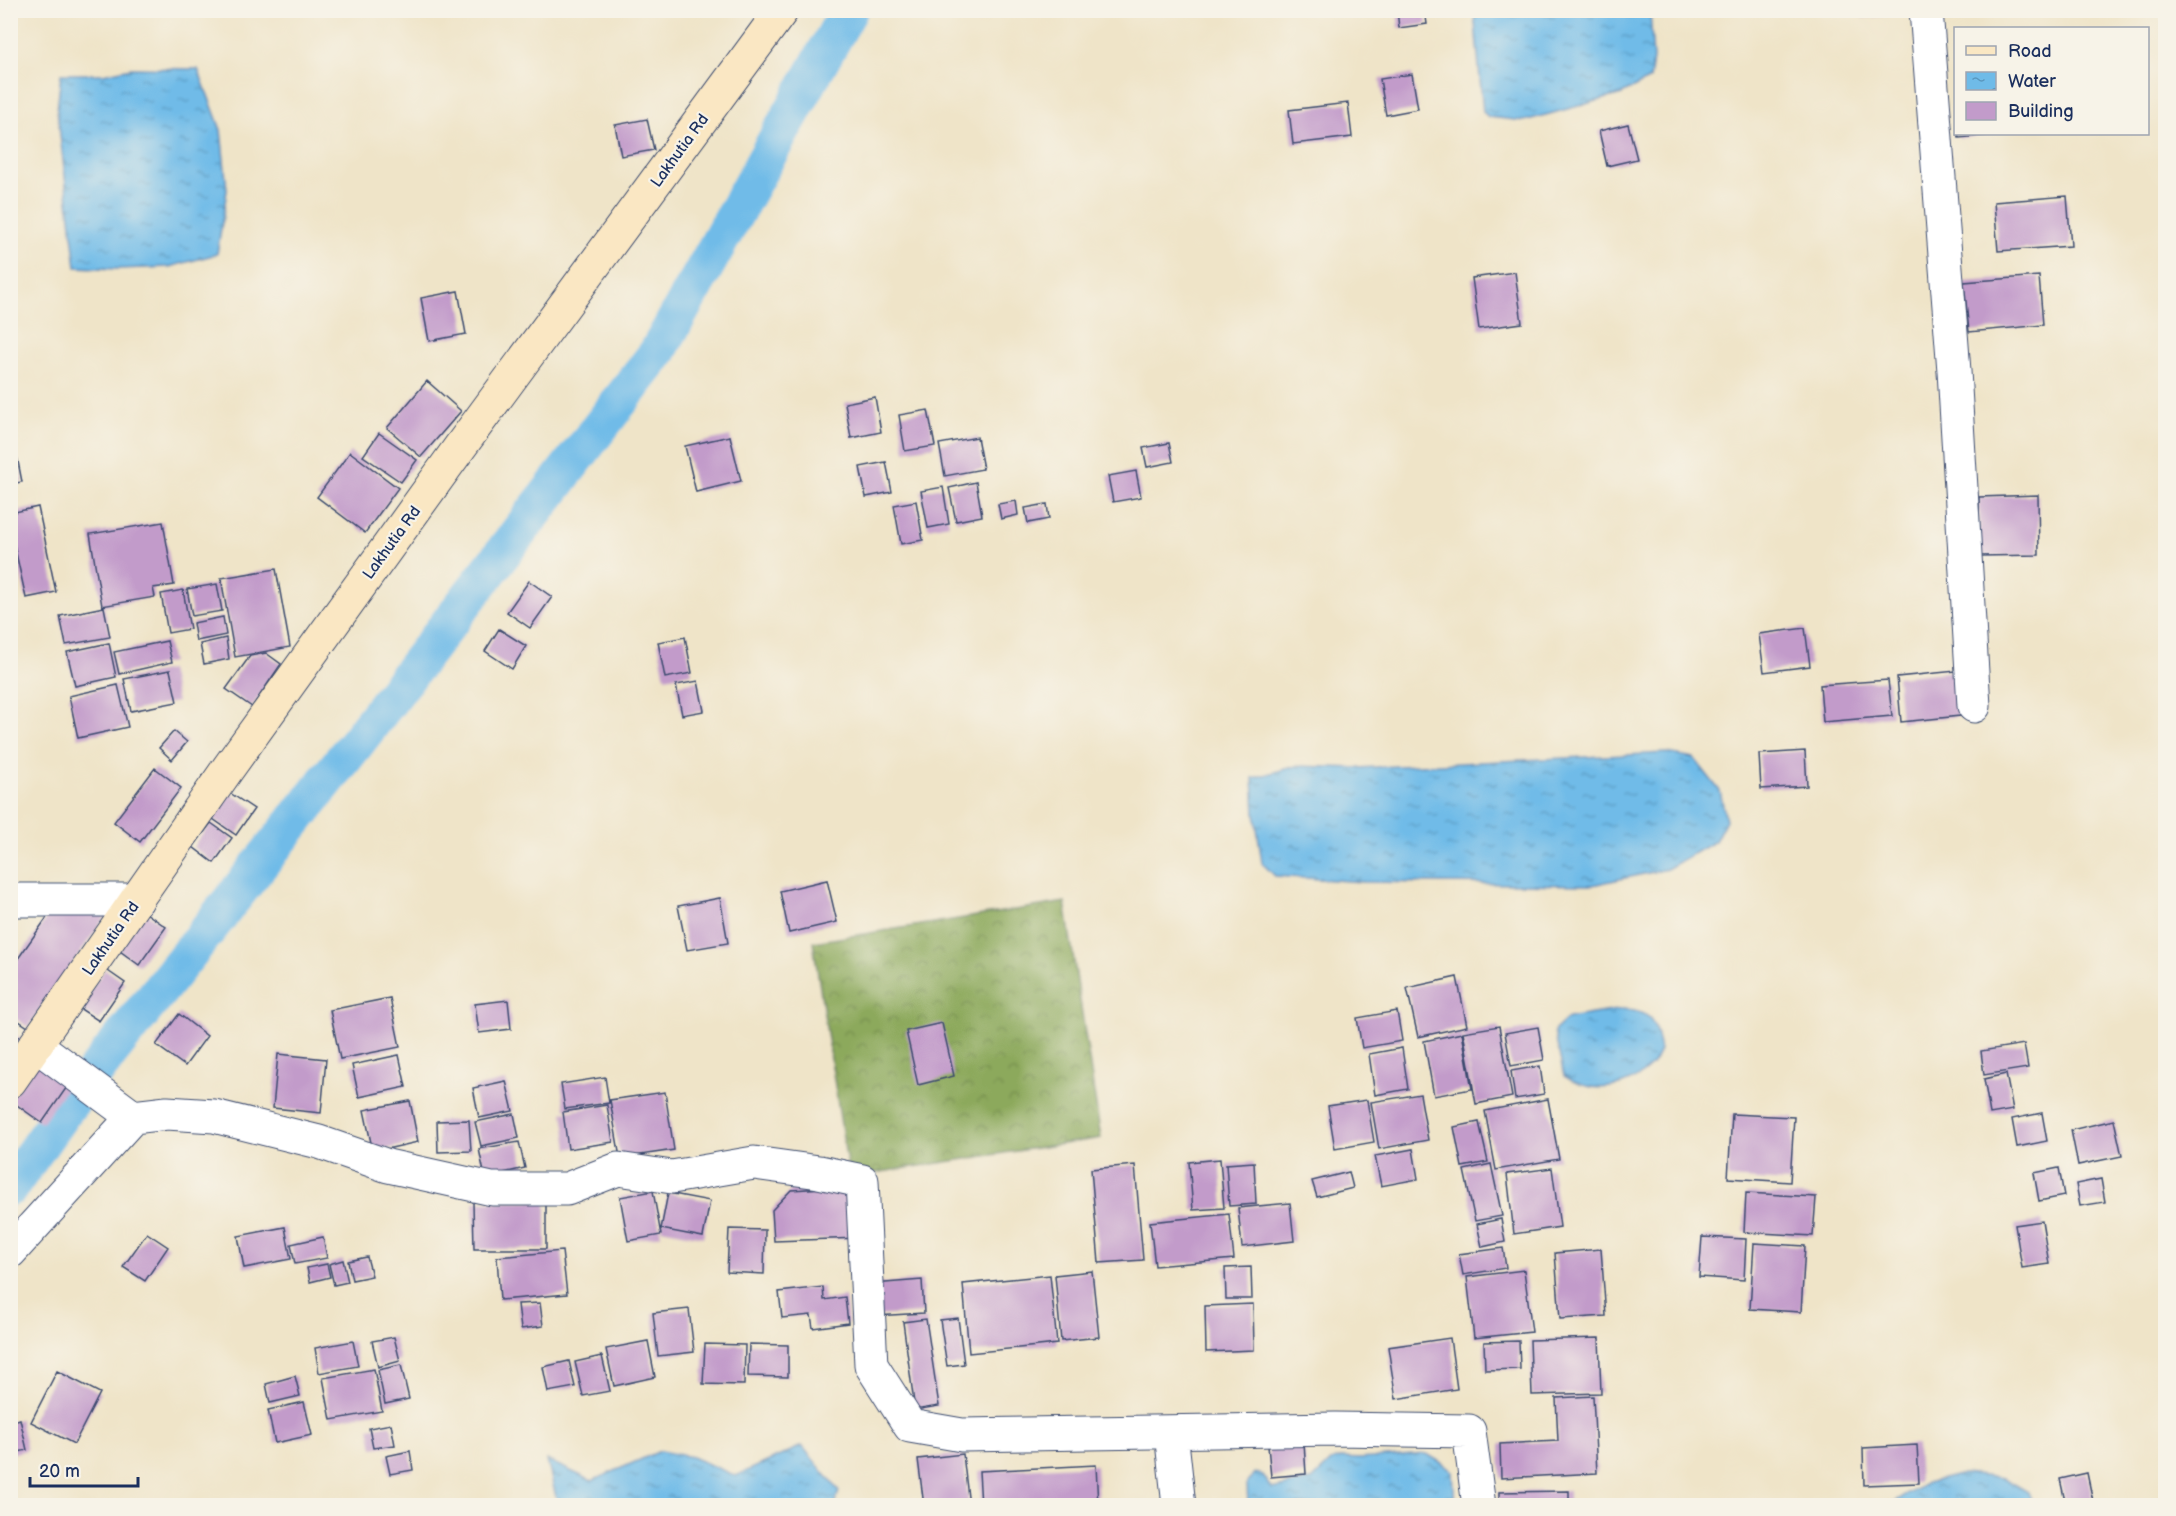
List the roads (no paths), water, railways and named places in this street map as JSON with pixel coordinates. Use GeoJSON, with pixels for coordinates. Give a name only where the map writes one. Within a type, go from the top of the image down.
{"type":"FeatureCollection","features":[{"type":"Feature","properties":{"kind":"street","name":"Lakhutia Rd"},"geometry":{"type":"LineString","coordinates":[[10,1081],[229,767],[460,447],[782,10]]}},
{"type":"Feature","properties":{"kind":"street"},"geometry":{"type":"LineString","coordinates":[[1926,10],[1954,371],[1974,706]]}},
{"type":"Feature","properties":{"kind":"street"},"geometry":{"type":"LineString","coordinates":[[10,900],[137,900]]}},
{"type":"Feature","properties":{"kind":"street"},"geometry":{"type":"LineString","coordinates":[[36,1045],[126,1112],[214,1116],[319,1142],[388,1166],[492,1189],[567,1189],[618,1169],[672,1177],[754,1163],[819,1172],[862,1181],[872,1365],[909,1426],[962,1435],[1335,1429],[1469,1431],[1479,1506]]}},
{"type":"Feature","properties":{"kind":"street"},"geometry":{"type":"LineString","coordinates":[[10,1252],[126,1112]]}},
{"type":"Feature","properties":{"kind":"street"},"geometry":{"type":"LineString","coordinates":[[1171,1432],[1179,1506]]}},
{"type":"Feature","properties":{"kind":"water"},"geometry":{"type":"Polygon","coordinates":[[[1474,11],[1650,11],[1653,59],[1650,79],[1622,94],[1524,121],[1489,117],[1483,112],[1474,11]]]}},
{"type":"Feature","properties":{"kind":"water"},"geometry":{"type":"Polygon","coordinates":[[[131,68],[198,69],[221,130],[227,190],[217,254],[169,267],[118,269],[76,267],[57,110],[61,74],[103,74],[131,68]]]}},
{"type":"Feature","properties":{"kind":"water"},"geometry":{"type":"Polygon","coordinates":[[[1667,753],[1694,758],[1720,791],[1726,820],[1715,841],[1667,869],[1592,885],[1364,882],[1275,876],[1262,863],[1255,814],[1253,778],[1296,766],[1357,768],[1667,753]]]}},
{"type":"Feature","properties":{"kind":"water"},"geometry":{"type":"Polygon","coordinates":[[[1623,1009],[1647,1016],[1654,1025],[1660,1050],[1652,1065],[1630,1081],[1608,1087],[1585,1086],[1564,1076],[1554,1031],[1568,1018],[1623,1009]]]}},
{"type":"Feature","properties":{"kind":"water"},"geometry":{"type":"Polygon","coordinates":[[[802,1446],[839,1491],[835,1505],[558,1505],[547,1460],[592,1481],[660,1451],[692,1457],[736,1476],[802,1446]]]}},
{"type":"Feature","properties":{"kind":"water"},"geometry":{"type":"Polygon","coordinates":[[[1427,1454],[1453,1472],[1455,1505],[1248,1505],[1247,1483],[1255,1473],[1263,1475],[1272,1489],[1312,1480],[1333,1460],[1341,1458],[1359,1459],[1427,1454]]]}},
{"type":"Feature","properties":{"kind":"water"},"geometry":{"type":"Polygon","coordinates":[[[1963,1474],[2004,1478],[2028,1492],[2033,1505],[1889,1505],[1927,1483],[1963,1474]]]}},
{"type":"Feature","properties":{"kind":"waterway"},"geometry":{"type":"LineString","coordinates":[[10,1187],[62,1113],[357,742],[657,353],[849,10]]}}]}
